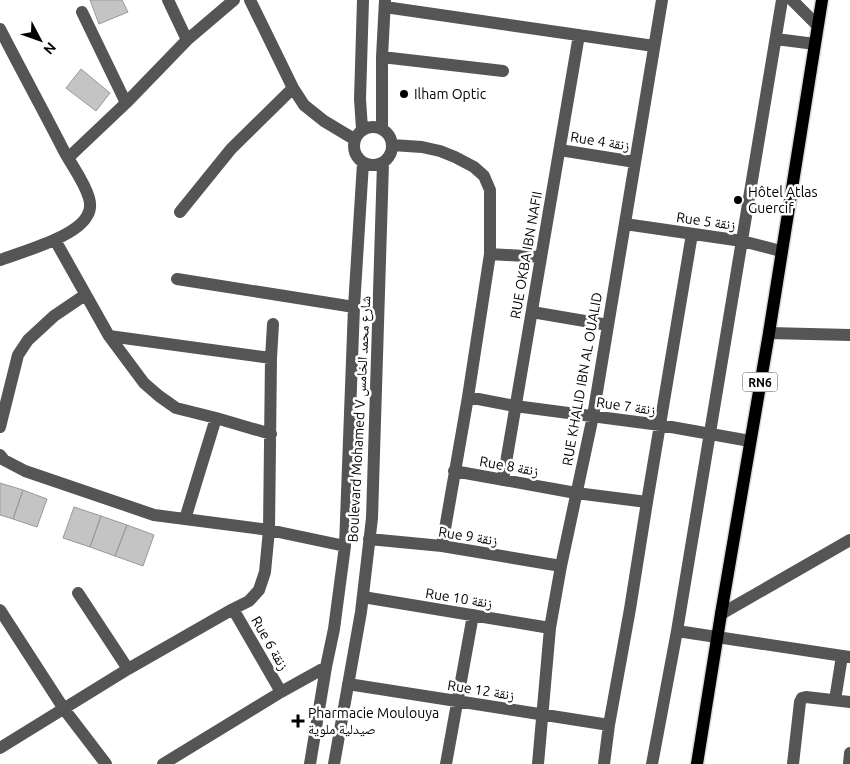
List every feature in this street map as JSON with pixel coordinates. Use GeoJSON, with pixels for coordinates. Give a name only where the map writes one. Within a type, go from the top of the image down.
{"type":"FeatureCollection","features":[{"type":"Feature","properties":{"kind":"main road","name":"RN6"},"geometry":{"type":"LineString","coordinates":[[697,764],[822,0]]}},
{"type":"Feature","properties":{"kind":"street"},"geometry":{"type":"LineString","coordinates":[[168,0],[187,40]]}},
{"type":"Feature","properties":{"kind":"street"},"geometry":{"type":"LineString","coordinates":[[68,158],[126,103],[187,40],[234,0]]}},
{"type":"Feature","properties":{"kind":"street"},"geometry":{"type":"LineString","coordinates":[[250,0],[293,88],[304,105],[324,121],[354,140]]}},
{"type":"Feature","properties":{"kind":"street"},"geometry":{"type":"LineString","coordinates":[[362,129],[360,99],[363,0]]}},
{"type":"Feature","properties":{"kind":"street","name":"RUE KHALID IBN AL OUALID"},"geometry":{"type":"LineString","coordinates":[[538,764],[550,628],[561,566],[593,416],[662,0]]}},
{"type":"Feature","properties":{"kind":"street"},"geometry":{"type":"LineString","coordinates":[[652,764],[677,631],[782,0]]}},
{"type":"Feature","properties":{"kind":"street"},"geometry":{"type":"LineString","coordinates":[[792,0],[817,25]]}},
{"type":"Feature","properties":{"kind":"street"},"geometry":{"type":"LineString","coordinates":[[382,129],[382,57],[385,4],[654,46]]}},
{"type":"Feature","properties":{"kind":"street"},"geometry":{"type":"LineString","coordinates":[[82,12],[126,103]]}},
{"type":"Feature","properties":{"kind":"street"},"geometry":{"type":"LineString","coordinates":[[0,29],[86,189],[91,205],[90,212],[78,226],[55,240],[0,260]]}},
{"type":"Feature","properties":{"kind":"street","name":"RUE OKBA IBN NAFII"},"geometry":{"type":"LineString","coordinates":[[502,480],[580,35]]}},
{"type":"Feature","properties":{"kind":"street"},"geometry":{"type":"LineString","coordinates":[[776,39],[816,44]]}},
{"type":"Feature","properties":{"kind":"street"},"geometry":{"type":"LineString","coordinates":[[382,57],[503,71]]}},
{"type":"Feature","properties":{"kind":"street"},"geometry":{"type":"LineString","coordinates":[[180,212],[231,149],[293,88]]}},
{"type":"Feature","properties":{"kind":"street"},"geometry":{"type":"LineString","coordinates":[[376,126],[382,129],[391,138],[391,152],[388,158],[377,165],[363,163],[358,159],[353,146],[357,134],[362,129],[369,127],[376,126]]}},
{"type":"Feature","properties":{"kind":"street"},"geometry":{"type":"LineString","coordinates":[[392,145],[422,147],[455,157],[474,167],[484,176],[490,190],[490,254],[442,546]]}},
{"type":"Feature","properties":{"kind":"street","name":"Rue 4 زنقة"},"geometry":{"type":"LineString","coordinates":[[560,150],[635,162]]}},
{"type":"Feature","properties":{"kind":"street","name":"Boulevard Mohamed V شارع محمد الخامس"},"geometry":{"type":"LineString","coordinates":[[334,764],[363,597],[372,518],[383,162]]}},
{"type":"Feature","properties":{"kind":"street","name":"Boulevard Mohamed V شارع محمد الخامس"},"geometry":{"type":"LineString","coordinates":[[310,764],[334,630],[344,546],[354,307],[363,163]]}},
{"type":"Feature","properties":{"kind":"street","name":"Rue 5 زنقة"},"geometry":{"type":"LineString","coordinates":[[625,224],[742,241],[782,251]]}},
{"type":"Feature","properties":{"kind":"street"},"geometry":{"type":"LineString","coordinates":[[604,764],[692,234]]}},
{"type":"Feature","properties":{"kind":"street"},"geometry":{"type":"LineString","coordinates":[[55,240],[109,336],[144,383],[176,408],[271,434]]}},
{"type":"Feature","properties":{"kind":"street"},"geometry":{"type":"LineString","coordinates":[[490,254],[541,257]]}},
{"type":"Feature","properties":{"kind":"street"},"geometry":{"type":"LineString","coordinates":[[177,279],[354,307]]}},
{"type":"Feature","properties":{"kind":"street"},"geometry":{"type":"LineString","coordinates":[[0,428],[18,355],[28,340],[54,316],[85,295]]}},
{"type":"Feature","properties":{"kind":"street"},"geometry":{"type":"LineString","coordinates":[[532,312],[608,325]]}},
{"type":"Feature","properties":{"kind":"street"},"geometry":{"type":"LineString","coordinates":[[0,748],[128,670],[249,601],[259,590],[265,572],[269,530],[273,324]]}},
{"type":"Feature","properties":{"kind":"street"},"geometry":{"type":"LineString","coordinates":[[769,333],[850,335]]}},
{"type":"Feature","properties":{"kind":"street"},"geometry":{"type":"LineString","coordinates":[[109,336],[271,358]]}},
{"type":"Feature","properties":{"kind":"street","name":"Rue 7 زنقة"},"geometry":{"type":"LineString","coordinates":[[468,397],[515,406],[660,425],[750,441]]}},
{"type":"Feature","properties":{"kind":"street"},"geometry":{"type":"LineString","coordinates":[[185,519],[216,418]]}},
{"type":"Feature","properties":{"kind":"street"},"geometry":{"type":"LineString","coordinates":[[0,455],[4,460],[25,470],[154,515],[269,530],[344,546]]}},
{"type":"Feature","properties":{"kind":"street","name":"Rue 8 زنقة"},"geometry":{"type":"LineString","coordinates":[[454,471],[576,493],[647,502]]}},
{"type":"Feature","properties":{"kind":"street","name":"Rue 9 زنقة"},"geometry":{"type":"LineString","coordinates":[[369,539],[442,546],[561,566]]}},
{"type":"Feature","properties":{"kind":"street"},"geometry":{"type":"LineString","coordinates":[[721,614],[850,540]]}},
{"type":"Feature","properties":{"kind":"street"},"geometry":{"type":"LineString","coordinates":[[78,593],[128,670]]}},
{"type":"Feature","properties":{"kind":"street","name":"Rue 10 زنقة"},"geometry":{"type":"LineString","coordinates":[[363,597],[550,628]]}},
{"type":"Feature","properties":{"kind":"street","name":"Rue 6 زنقة"},"geometry":{"type":"LineString","coordinates":[[233,609],[281,692]]}},
{"type":"Feature","properties":{"kind":"street"},"geometry":{"type":"LineString","coordinates":[[0,610],[64,709],[106,764]]}},
{"type":"Feature","properties":{"kind":"street"},"geometry":{"type":"LineString","coordinates":[[446,764],[473,615]]}},
{"type":"Feature","properties":{"kind":"street"},"geometry":{"type":"LineString","coordinates":[[677,631],[846,657],[835,700]]}},
{"type":"Feature","properties":{"kind":"street"},"geometry":{"type":"LineString","coordinates":[[163,764],[281,692],[326,667]]}},
{"type":"Feature","properties":{"kind":"street","name":"Rue 12 زنقة"},"geometry":{"type":"LineString","coordinates":[[348,684],[609,725]]}},
{"type":"Feature","properties":{"kind":"street"},"geometry":{"type":"LineString","coordinates":[[793,764],[802,698],[850,702]]}},
{"type":"Feature","properties":{"kind":"street"},"geometry":{"type":"LineString","coordinates":[[849,764],[850,753]]}},
{"type":"Feature","properties":{"kind":"building"},"geometry":{"type":"Polygon","coordinates":[[[90,0],[122,0],[128,12],[99,24],[90,0]]]}},
{"type":"Feature","properties":{"kind":"building"},"geometry":{"type":"Polygon","coordinates":[[[81,69],[110,93],[96,111],[66,88],[81,69]]]}},
{"type":"Feature","properties":{"kind":"building"},"geometry":{"type":"Polygon","coordinates":[[[0,483],[23,490],[13,519],[0,515],[0,483]]]}},
{"type":"Feature","properties":{"kind":"building"},"geometry":{"type":"Polygon","coordinates":[[[23,490],[47,499],[37,527],[13,519],[23,490]]]}},
{"type":"Feature","properties":{"kind":"building"},"geometry":{"type":"Polygon","coordinates":[[[74,507],[101,516],[90,547],[63,538],[74,507]]]}},
{"type":"Feature","properties":{"kind":"building"},"geometry":{"type":"Polygon","coordinates":[[[101,516],[127,525],[115,556],[90,547],[101,516]]]}},
{"type":"Feature","properties":{"kind":"building"},"geometry":{"type":"Polygon","coordinates":[[[127,525],[154,535],[143,566],[115,556],[127,525]]]}},
{"type":"Feature","properties":{"kind":"place","name":"Ilham Optic"},"geometry":{"type":"Point","coordinates":[404,94]}},
{"type":"Feature","properties":{"kind":"place","name":"Hôtel Atlas Guercif"},"geometry":{"type":"Point","coordinates":[738,200]}},
{"type":"Feature","properties":{"kind":"place","name":"Pharmacie Moulouya صيدلية ملوية"},"geometry":{"type":"Point","coordinates":[298,721]}}]}
